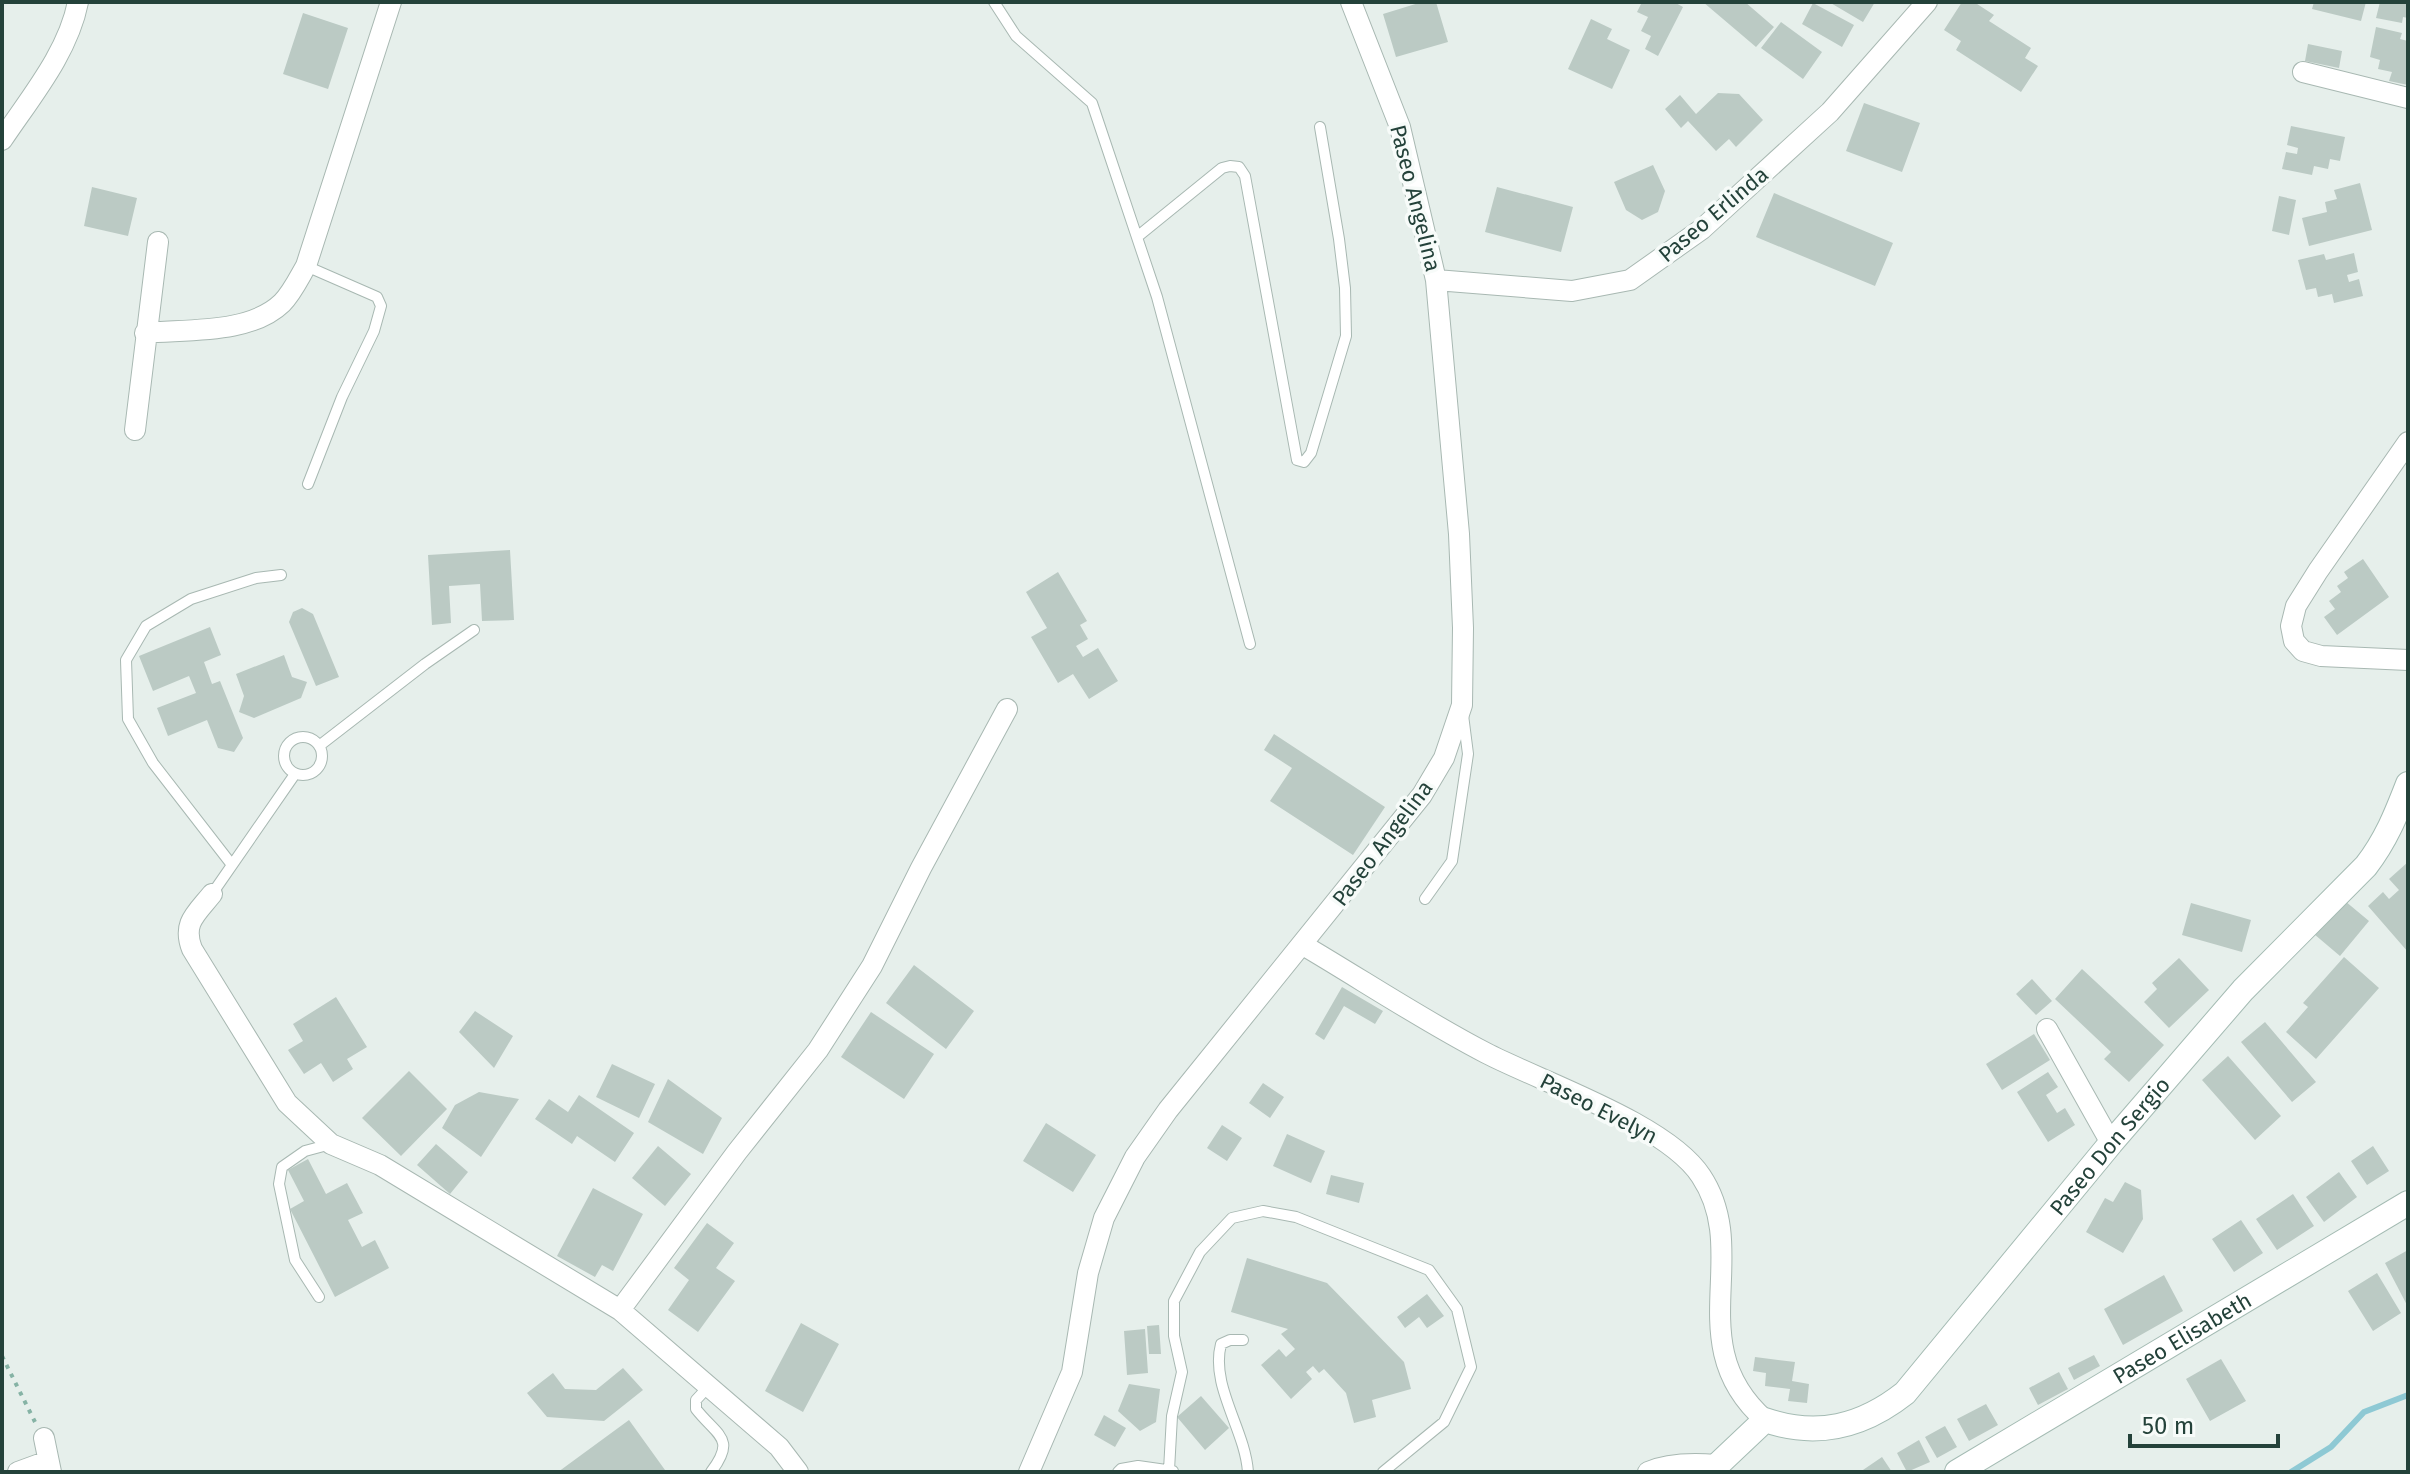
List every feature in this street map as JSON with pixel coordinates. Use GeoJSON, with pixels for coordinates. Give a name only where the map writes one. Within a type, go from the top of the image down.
{"type":"FeatureCollection","features":[{"type":"Feature","properties":{"kind":"street"},"geometry":{"type":"LineString","coordinates":[[2,140],[54,62],[75,17],[78,2]]}},
{"type":"Feature","properties":{"kind":"street"},"geometry":{"type":"LineString","coordinates":[[145,333],[247,324],[266,316],[285,300],[306,266],[391,2]]}},
{"type":"Feature","properties":{"kind":"street","name":"Paseo Erlinda"},"geometry":{"type":"LineString","coordinates":[[1436,280],[1572,291],[1630,280],[1702,229],[1830,112],[1927,2]]}},
{"type":"Feature","properties":{"kind":"street","name":"Paseo Angelina"},"geometry":{"type":"LineString","coordinates":[[1029,1472],[1072,1372],[1088,1273],[1104,1218],[1135,1157],[1168,1110],[1422,795],[1444,758],[1462,705],[1459,534],[1436,280],[1400,127],[1356,4]]}},
{"type":"Feature","properties":{"kind":"street"},"geometry":{"type":"LineString","coordinates":[[2303,72],[2408,98]]}},
{"type":"Feature","properties":{"kind":"street"},"geometry":{"type":"LineString","coordinates":[[135,430],[158,242]]}},
{"type":"Feature","properties":{"kind":"street"},"geometry":{"type":"LineString","coordinates":[[2408,442],[2318,571],[2296,606],[2291,626],[2294,641],[2303,651],[2321,656],[2408,660]]}},
{"type":"Feature","properties":{"kind":"street"},"geometry":{"type":"LineString","coordinates":[[620,1310],[737,1152],[818,1050],[872,966],[1007,709]]}},
{"type":"Feature","properties":{"kind":"street","name":"Paseo Don Sergio"},"geometry":{"type":"LineString","coordinates":[[1765,1420],[1793,1428],[1829,1429],[1865,1420],[1897,1400],[2243,990],[2366,866],[2388,834],[2408,784]]}},
{"type":"Feature","properties":{"kind":"street"},"geometry":{"type":"LineString","coordinates":[[212,894],[189,923],[187,937],[287,1103],[331,1144],[380,1165],[620,1310],[779,1447],[798,1472]]}},
{"type":"Feature","properties":{"kind":"street","name":"Paseo Evelyn"},"geometry":{"type":"LineString","coordinates":[[1303,945],[1485,1053],[1651,1132],[1689,1161],[1710,1193],[1716,1213],[1721,1254],[1721,1339],[1726,1363],[1748,1405],[1765,1420]]}},
{"type":"Feature","properties":{"kind":"street"},"geometry":{"type":"LineString","coordinates":[[2047,1029],[2111,1143]]}},
{"type":"Feature","properties":{"kind":"street","name":"Paseo Elisabeth"},"geometry":{"type":"LineString","coordinates":[[1957,1472],[2408,1203]]}},
{"type":"Feature","properties":{"kind":"street"},"geometry":{"type":"LineString","coordinates":[[1648,1472],[1659,1467],[1695,1463],[1713,1468],[1765,1420]]}},
{"type":"Feature","properties":{"kind":"street"},"geometry":{"type":"LineString","coordinates":[[18,1472],[50,1466],[44,1438]]}},
{"type":"Feature","properties":{"kind":"lane"},"geometry":{"type":"LineString","coordinates":[[994,2],[1016,36],[1092,103],[1157,297],[1250,644]]}},
{"type":"Feature","properties":{"kind":"lane"},"geometry":{"type":"LineString","coordinates":[[1137,237],[1222,168],[1239,167],[1245,176],[1297,460],[1304,462],[1311,453],[1346,336],[1345,288],[1339,239],[1320,127]]}},
{"type":"Feature","properties":{"kind":"lane"},"geometry":{"type":"LineString","coordinates":[[306,266],[377,297],[381,306],[374,331],[342,397],[308,484]]}},
{"type":"Feature","properties":{"kind":"lane"},"geometry":{"type":"LineString","coordinates":[[232,865],[153,763],[128,719],[126,660],[146,626],[191,599],[256,578],[281,575]]}},
{"type":"Feature","properties":{"kind":"lane"},"geometry":{"type":"LineString","coordinates":[[319,746],[474,630]]}},
{"type":"Feature","properties":{"kind":"lane"},"geometry":{"type":"LineString","coordinates":[[1425,899],[1452,861],[1468,754],[1462,705]]}},
{"type":"Feature","properties":{"kind":"lane"},"geometry":{"type":"LineString","coordinates":[[298,737],[310,738],[319,746],[322,757],[317,768],[307,775],[295,774],[286,766],[284,754],[288,743],[298,737]]}},
{"type":"Feature","properties":{"kind":"lane"},"geometry":{"type":"LineString","coordinates":[[212,894],[295,774]]}},
{"type":"Feature","properties":{"kind":"lane"},"geometry":{"type":"LineString","coordinates":[[319,1297],[295,1260],[279,1184],[282,1167],[305,1151],[331,1144]]}},
{"type":"Feature","properties":{"kind":"lane"},"geometry":{"type":"LineString","coordinates":[[1118,1472],[1138,1466],[1172,1471],[1172,1416],[1182,1372],[1174,1336],[1174,1301],[1200,1252],[1232,1218],[1263,1211],[1296,1217],[1429,1270],[1457,1309],[1471,1367],[1444,1422],[1383,1472]]}},
{"type":"Feature","properties":{"kind":"lane"},"geometry":{"type":"LineString","coordinates":[[1243,1340],[1221,1344],[1218,1357],[1220,1377],[1246,1450],[1248,1472]]}},
{"type":"Feature","properties":{"kind":"lane"},"geometry":{"type":"LineString","coordinates":[[708,1387],[696,1400],[696,1409],[723,1440],[725,1447],[723,1456],[711,1472]]}},
{"type":"Feature","properties":{"kind":"path"},"geometry":{"type":"LineString","coordinates":[[2,1356],[44,1438]]}},
{"type":"Feature","properties":{"kind":"building"},"geometry":{"type":"Polygon","coordinates":[[[1422,2],[1436,2],[1448,42],[1396,57],[1383,14],[1422,2]]]}},
{"type":"Feature","properties":{"kind":"building"},"geometry":{"type":"Polygon","coordinates":[[[1642,2],[1674,2],[1683,7],[1658,56],[1645,49],[1651,36],[1641,31],[1648,17],[1637,12],[1642,2]]]}},
{"type":"Feature","properties":{"kind":"building"},"geometry":{"type":"Polygon","coordinates":[[[1703,2],[1745,2],[1774,27],[1756,47],[1703,2]]]}},
{"type":"Feature","properties":{"kind":"building"},"geometry":{"type":"Polygon","coordinates":[[[1829,2],[1875,2],[1863,22],[1829,2]]]}},
{"type":"Feature","properties":{"kind":"building"},"geometry":{"type":"Polygon","coordinates":[[[1962,2],[1974,2],[1994,15],[1989,21],[2031,48],[2025,58],[2038,66],[2021,92],[1956,50],[1961,41],[1944,30],[1962,2]]]}},
{"type":"Feature","properties":{"kind":"building"},"geometry":{"type":"Polygon","coordinates":[[[2314,2],[2366,2],[2361,21],[2312,9],[2314,2]]]}},
{"type":"Feature","properties":{"kind":"building"},"geometry":{"type":"Polygon","coordinates":[[[2380,2],[2408,2],[2408,18],[2403,17],[2402,23],[2376,18],[2380,2]]]}},
{"type":"Feature","properties":{"kind":"building"},"geometry":{"type":"Polygon","coordinates":[[[1813,3],[1854,25],[1842,47],[1802,24],[1813,3]]]}},
{"type":"Feature","properties":{"kind":"building"},"geometry":{"type":"Polygon","coordinates":[[[303,13],[348,28],[328,89],[283,74],[303,13]]]}},
{"type":"Feature","properties":{"kind":"building"},"geometry":{"type":"Polygon","coordinates":[[[1591,19],[1612,29],[1607,39],[1630,50],[1612,89],[1568,69],[1591,19]]]}},
{"type":"Feature","properties":{"kind":"building"},"geometry":{"type":"Polygon","coordinates":[[[1781,22],[1822,52],[1803,79],[1761,48],[1781,22]]]}},
{"type":"Feature","properties":{"kind":"building"},"geometry":{"type":"Polygon","coordinates":[[[2376,27],[2402,33],[2400,39],[2408,41],[2408,85],[2389,81],[2392,72],[2378,69],[2380,60],[2370,57],[2376,27]]]}},
{"type":"Feature","properties":{"kind":"building"},"geometry":{"type":"Polygon","coordinates":[[[2308,44],[2342,51],[2339,68],[2305,61],[2308,44]]]}},
{"type":"Feature","properties":{"kind":"building"},"geometry":{"type":"Polygon","coordinates":[[[1718,93],[1739,94],[1763,120],[1736,147],[1729,139],[1716,151],[1688,121],[1681,128],[1665,109],[1680,95],[1696,114],[1718,93]]]}},
{"type":"Feature","properties":{"kind":"building"},"geometry":{"type":"Polygon","coordinates":[[[1864,103],[1920,123],[1902,172],[1846,151],[1864,103]]]}},
{"type":"Feature","properties":{"kind":"building"},"geometry":{"type":"Polygon","coordinates":[[[2291,126],[2345,137],[2340,161],[2330,159],[2328,169],[2314,166],[2312,175],[2282,169],[2286,152],[2297,154],[2298,148],[2287,145],[2291,126]]]}},
{"type":"Feature","properties":{"kind":"building"},"geometry":{"type":"Polygon","coordinates":[[[1653,165],[1665,191],[1658,212],[1642,220],[1626,210],[1614,182],[1653,165]]]}},
{"type":"Feature","properties":{"kind":"building"},"geometry":{"type":"Polygon","coordinates":[[[2360,183],[2372,230],[2309,246],[2302,218],[2327,212],[2325,202],[2337,199],[2334,190],[2360,183]]]}},
{"type":"Feature","properties":{"kind":"building"},"geometry":{"type":"Polygon","coordinates":[[[92,187],[137,198],[128,236],[84,226],[92,187]]]}},
{"type":"Feature","properties":{"kind":"building"},"geometry":{"type":"Polygon","coordinates":[[[1497,187],[1573,207],[1561,252],[1485,232],[1497,187]]]}},
{"type":"Feature","properties":{"kind":"building"},"geometry":{"type":"Polygon","coordinates":[[[1774,193],[1893,243],[1875,286],[1756,237],[1774,193]]]}},
{"type":"Feature","properties":{"kind":"building"},"geometry":{"type":"Polygon","coordinates":[[[2279,196],[2296,200],[2289,235],[2272,231],[2279,196]]]}},
{"type":"Feature","properties":{"kind":"building"},"geometry":{"type":"Polygon","coordinates":[[[2354,253],[2358,272],[2347,275],[2349,282],[2359,279],[2363,296],[2334,303],[2332,294],[2318,297],[2316,288],[2306,290],[2298,260],[2324,254],[2326,260],[2354,253]]]}},
{"type":"Feature","properties":{"kind":"building"},"geometry":{"type":"Polygon","coordinates":[[[510,550],[514,620],[482,621],[480,584],[449,586],[451,623],[432,625],[428,555],[510,550]]]}},
{"type":"Feature","properties":{"kind":"building"},"geometry":{"type":"Polygon","coordinates":[[[2363,559],[2389,597],[2337,635],[2324,617],[2335,609],[2329,601],[2341,592],[2337,586],[2348,578],[2344,572],[2363,559]]]}},
{"type":"Feature","properties":{"kind":"building"},"geometry":{"type":"Polygon","coordinates":[[[1058,572],[1087,621],[1080,625],[1088,639],[1076,646],[1083,657],[1098,648],[1118,681],[1089,699],[1073,674],[1058,683],[1031,637],[1047,628],[1026,592],[1058,572]]]}},
{"type":"Feature","properties":{"kind":"building"},"geometry":{"type":"Polygon","coordinates":[[[302,608],[313,614],[339,677],[316,686],[289,622],[293,612],[302,608]]]}},
{"type":"Feature","properties":{"kind":"building"},"geometry":{"type":"Polygon","coordinates":[[[210,627],[221,655],[204,662],[212,684],[220,681],[243,738],[234,752],[218,748],[207,720],[168,736],[157,708],[196,693],[189,676],[153,691],[139,656],[210,627]]]}},
{"type":"Feature","properties":{"kind":"building"},"geometry":{"type":"Polygon","coordinates":[[[284,655],[292,677],[307,682],[301,698],[254,718],[239,712],[244,696],[236,674],[284,655]]]}},
{"type":"Feature","properties":{"kind":"building"},"geometry":{"type":"Polygon","coordinates":[[[1274,734],[1385,807],[1353,855],[1270,801],[1292,768],[1264,750],[1274,734]]]}},
{"type":"Feature","properties":{"kind":"building"},"geometry":{"type":"Polygon","coordinates":[[[2408,862],[2408,952],[2368,906],[2383,892],[2389,899],[2399,890],[2389,879],[2408,862]]]}},
{"type":"Feature","properties":{"kind":"building"},"geometry":{"type":"Polygon","coordinates":[[[2339,896],[2369,921],[2340,956],[2314,934],[2339,896]]]}},
{"type":"Feature","properties":{"kind":"building"},"geometry":{"type":"Polygon","coordinates":[[[2191,903],[2251,920],[2242,952],[2182,935],[2191,903]]]}},
{"type":"Feature","properties":{"kind":"building"},"geometry":{"type":"Polygon","coordinates":[[[2344,957],[2379,988],[2316,1059],[2286,1032],[2308,1007],[2303,1003],[2344,957]]]}},
{"type":"Feature","properties":{"kind":"building"},"geometry":{"type":"Polygon","coordinates":[[[2179,958],[2209,990],[2169,1028],[2144,1002],[2157,989],[2152,983],[2179,958]]]}},
{"type":"Feature","properties":{"kind":"building"},"geometry":{"type":"Polygon","coordinates":[[[914,965],[974,1011],[946,1049],[886,1003],[914,965]]]}},
{"type":"Feature","properties":{"kind":"building"},"geometry":{"type":"Polygon","coordinates":[[[2082,969],[2164,1045],[2129,1082],[2104,1059],[2111,1052],[2055,999],[2082,969]]]}},
{"type":"Feature","properties":{"kind":"building"},"geometry":{"type":"Polygon","coordinates":[[[2032,979],[2052,1001],[2036,1015],[2016,994],[2032,979]]]}},
{"type":"Feature","properties":{"kind":"building"},"geometry":{"type":"Polygon","coordinates":[[[1342,987],[1383,1011],[1375,1024],[1344,1006],[1324,1040],[1315,1034],[1342,987]]]}},
{"type":"Feature","properties":{"kind":"building"},"geometry":{"type":"Polygon","coordinates":[[[336,997],[367,1047],[347,1059],[353,1069],[333,1082],[321,1063],[304,1074],[288,1050],[303,1041],[293,1024],[336,997]]]}},
{"type":"Feature","properties":{"kind":"building"},"geometry":{"type":"Polygon","coordinates":[[[475,1011],[513,1036],[494,1068],[459,1032],[475,1011]]]}},
{"type":"Feature","properties":{"kind":"building"},"geometry":{"type":"Polygon","coordinates":[[[871,1012],[934,1054],[904,1099],[841,1057],[871,1012]]]}},
{"type":"Feature","properties":{"kind":"building"},"geometry":{"type":"Polygon","coordinates":[[[2265,1022],[2316,1082],[2292,1102],[2241,1042],[2265,1022]]]}},
{"type":"Feature","properties":{"kind":"building"},"geometry":{"type":"Polygon","coordinates":[[[2034,1034],[2050,1060],[2002,1090],[1986,1064],[2034,1034]]]}},
{"type":"Feature","properties":{"kind":"building"},"geometry":{"type":"Polygon","coordinates":[[[2228,1056],[2281,1116],[2255,1140],[2202,1080],[2228,1056]]]}},
{"type":"Feature","properties":{"kind":"building"},"geometry":{"type":"Polygon","coordinates":[[[612,1064],[655,1084],[639,1118],[596,1097],[612,1064]]]}},
{"type":"Feature","properties":{"kind":"building"},"geometry":{"type":"Polygon","coordinates":[[[409,1071],[447,1109],[401,1156],[362,1118],[409,1071]]]}},
{"type":"Feature","properties":{"kind":"building"},"geometry":{"type":"Polygon","coordinates":[[[2048,1072],[2058,1087],[2046,1095],[2057,1113],[2065,1108],[2075,1125],[2048,1142],[2017,1092],[2048,1072]]]}},
{"type":"Feature","properties":{"kind":"building"},"geometry":{"type":"Polygon","coordinates":[[[668,1079],[722,1118],[703,1154],[648,1122],[668,1079]]]}},
{"type":"Feature","properties":{"kind":"building"},"geometry":{"type":"Polygon","coordinates":[[[1263,1083],[1284,1097],[1270,1118],[1249,1103],[1263,1083]]]}},
{"type":"Feature","properties":{"kind":"building"},"geometry":{"type":"Polygon","coordinates":[[[479,1092],[519,1099],[481,1157],[442,1128],[455,1105],[479,1092]]]}},
{"type":"Feature","properties":{"kind":"building"},"geometry":{"type":"Polygon","coordinates":[[[579,1095],[634,1133],[615,1162],[577,1136],[572,1144],[535,1119],[549,1099],[568,1112],[579,1095]]]}},
{"type":"Feature","properties":{"kind":"building"},"geometry":{"type":"Polygon","coordinates":[[[1046,1123],[1096,1155],[1073,1192],[1023,1161],[1046,1123]]]}},
{"type":"Feature","properties":{"kind":"building"},"geometry":{"type":"Polygon","coordinates":[[[1222,1125],[1242,1138],[1227,1161],[1207,1148],[1222,1125]]]}},
{"type":"Feature","properties":{"kind":"building"},"geometry":{"type":"Polygon","coordinates":[[[1287,1134],[1325,1151],[1311,1183],[1273,1166],[1287,1134]]]}},
{"type":"Feature","properties":{"kind":"building"},"geometry":{"type":"Polygon","coordinates":[[[436,1144],[468,1172],[450,1194],[417,1165],[436,1144]]]}},
{"type":"Feature","properties":{"kind":"building"},"geometry":{"type":"Polygon","coordinates":[[[658,1146],[691,1174],[665,1206],[632,1178],[658,1146]]]}},
{"type":"Feature","properties":{"kind":"building"},"geometry":{"type":"Polygon","coordinates":[[[2373,1146],[2389,1171],[2367,1185],[2351,1161],[2373,1146]]]}},
{"type":"Feature","properties":{"kind":"building"},"geometry":{"type":"Polygon","coordinates":[[[308,1159],[326,1194],[347,1183],[363,1213],[348,1220],[362,1247],[375,1240],[389,1268],[335,1297],[290,1209],[304,1201],[288,1170],[308,1159]]]}},
{"type":"Feature","properties":{"kind":"building"},"geometry":{"type":"Polygon","coordinates":[[[2339,1172],[2357,1197],[2324,1222],[2306,1197],[2339,1172]]]}},
{"type":"Feature","properties":{"kind":"building"},"geometry":{"type":"Polygon","coordinates":[[[1331,1175],[1364,1183],[1359,1203],[1326,1194],[1331,1175]]]}},
{"type":"Feature","properties":{"kind":"building"},"geometry":{"type":"Polygon","coordinates":[[[2125,1182],[2141,1190],[2143,1219],[2123,1253],[2086,1232],[2105,1198],[2113,1202],[2125,1182]]]}},
{"type":"Feature","properties":{"kind":"building"},"geometry":{"type":"Polygon","coordinates":[[[593,1188],[643,1214],[613,1271],[602,1265],[595,1277],[557,1256],[593,1188]]]}},
{"type":"Feature","properties":{"kind":"building"},"geometry":{"type":"Polygon","coordinates":[[[2293,1194],[2314,1226],[2277,1250],[2256,1219],[2293,1194]]]}},
{"type":"Feature","properties":{"kind":"building"},"geometry":{"type":"Polygon","coordinates":[[[2241,1220],[2263,1253],[2234,1272],[2212,1239],[2241,1220]]]}},
{"type":"Feature","properties":{"kind":"building"},"geometry":{"type":"Polygon","coordinates":[[[707,1223],[734,1243],[716,1268],[735,1281],[698,1332],[668,1310],[689,1280],[674,1268],[707,1223]]]}},
{"type":"Feature","properties":{"kind":"building"},"geometry":{"type":"Polygon","coordinates":[[[2408,1250],[2408,1307],[2385,1263],[2408,1250]]]}},
{"type":"Feature","properties":{"kind":"building"},"geometry":{"type":"Polygon","coordinates":[[[1247,1258],[1327,1283],[1404,1362],[1411,1389],[1372,1400],[1376,1417],[1354,1423],[1346,1393],[1324,1369],[1319,1373],[1313,1366],[1306,1372],[1312,1379],[1291,1399],[1261,1365],[1279,1349],[1286,1357],[1295,1349],[1281,1334],[1288,1329],[1231,1312],[1247,1258]]]}},
{"type":"Feature","properties":{"kind":"building"},"geometry":{"type":"Polygon","coordinates":[[[2377,1273],[2401,1313],[2373,1331],[2348,1291],[2377,1273]]]}},
{"type":"Feature","properties":{"kind":"building"},"geometry":{"type":"Polygon","coordinates":[[[2164,1275],[2183,1311],[2123,1345],[2104,1309],[2164,1275]]]}},
{"type":"Feature","properties":{"kind":"building"},"geometry":{"type":"Polygon","coordinates":[[[1427,1294],[1444,1316],[1427,1328],[1419,1317],[1405,1328],[1397,1317],[1427,1294]]]}},
{"type":"Feature","properties":{"kind":"building"},"geometry":{"type":"Polygon","coordinates":[[[801,1323],[839,1344],[803,1412],[765,1391],[801,1323]]]}},
{"type":"Feature","properties":{"kind":"building"},"geometry":{"type":"Polygon","coordinates":[[[1159,1325],[1161,1354],[1149,1354],[1147,1326],[1159,1325]]]}},
{"type":"Feature","properties":{"kind":"building"},"geometry":{"type":"Polygon","coordinates":[[[1145,1329],[1148,1373],[1127,1375],[1124,1331],[1145,1329]]]}},
{"type":"Feature","properties":{"kind":"building"},"geometry":{"type":"Polygon","coordinates":[[[2094,1355],[2100,1366],[2074,1380],[2068,1368],[2094,1355]]]}},
{"type":"Feature","properties":{"kind":"building"},"geometry":{"type":"Polygon","coordinates":[[[1755,1357],[1795,1362],[1792,1381],[1809,1384],[1807,1403],[1788,1401],[1790,1389],[1765,1386],[1766,1373],[1753,1371],[1755,1357]]]}},
{"type":"Feature","properties":{"kind":"building"},"geometry":{"type":"Polygon","coordinates":[[[2221,1359],[2246,1401],[2210,1421],[2186,1379],[2221,1359]]]}},
{"type":"Feature","properties":{"kind":"building"},"geometry":{"type":"Polygon","coordinates":[[[623,1368],[643,1390],[604,1421],[547,1417],[527,1393],[553,1373],[565,1389],[596,1390],[623,1368]]]}},
{"type":"Feature","properties":{"kind":"building"},"geometry":{"type":"Polygon","coordinates":[[[2059,1372],[2068,1389],[2038,1405],[2029,1388],[2059,1372]]]}},
{"type":"Feature","properties":{"kind":"building"},"geometry":{"type":"Polygon","coordinates":[[[1129,1384],[1160,1389],[1156,1422],[1140,1431],[1118,1411],[1129,1384]]]}},
{"type":"Feature","properties":{"kind":"building"},"geometry":{"type":"Polygon","coordinates":[[[1201,1396],[1229,1428],[1205,1450],[1177,1417],[1201,1396]]]}},
{"type":"Feature","properties":{"kind":"building"},"geometry":{"type":"Polygon","coordinates":[[[1986,1404],[1998,1425],[1969,1441],[1957,1419],[1986,1404]]]}},
{"type":"Feature","properties":{"kind":"building"},"geometry":{"type":"Polygon","coordinates":[[[1104,1415],[1126,1428],[1115,1447],[1094,1435],[1104,1415]]]}},
{"type":"Feature","properties":{"kind":"building"},"geometry":{"type":"Polygon","coordinates":[[[629,1420],[665,1470],[558,1472],[629,1420]]]}},
{"type":"Feature","properties":{"kind":"building"},"geometry":{"type":"Polygon","coordinates":[[[1945,1426],[1957,1447],[1937,1458],[1925,1437],[1945,1426]]]}},
{"type":"Feature","properties":{"kind":"building"},"geometry":{"type":"Polygon","coordinates":[[[1919,1440],[1930,1462],[1907,1472],[1897,1453],[1919,1440]]]}},
{"type":"Feature","properties":{"kind":"building"},"geometry":{"type":"Polygon","coordinates":[[[1882,1457],[1892,1472],[1860,1472],[1882,1457]]]}},
{"type":"Feature","properties":{"kind":"waterway"},"geometry":{"type":"LineString","coordinates":[[2291,1472],[2331,1447],[2364,1412],[2408,1395]]}}]}
